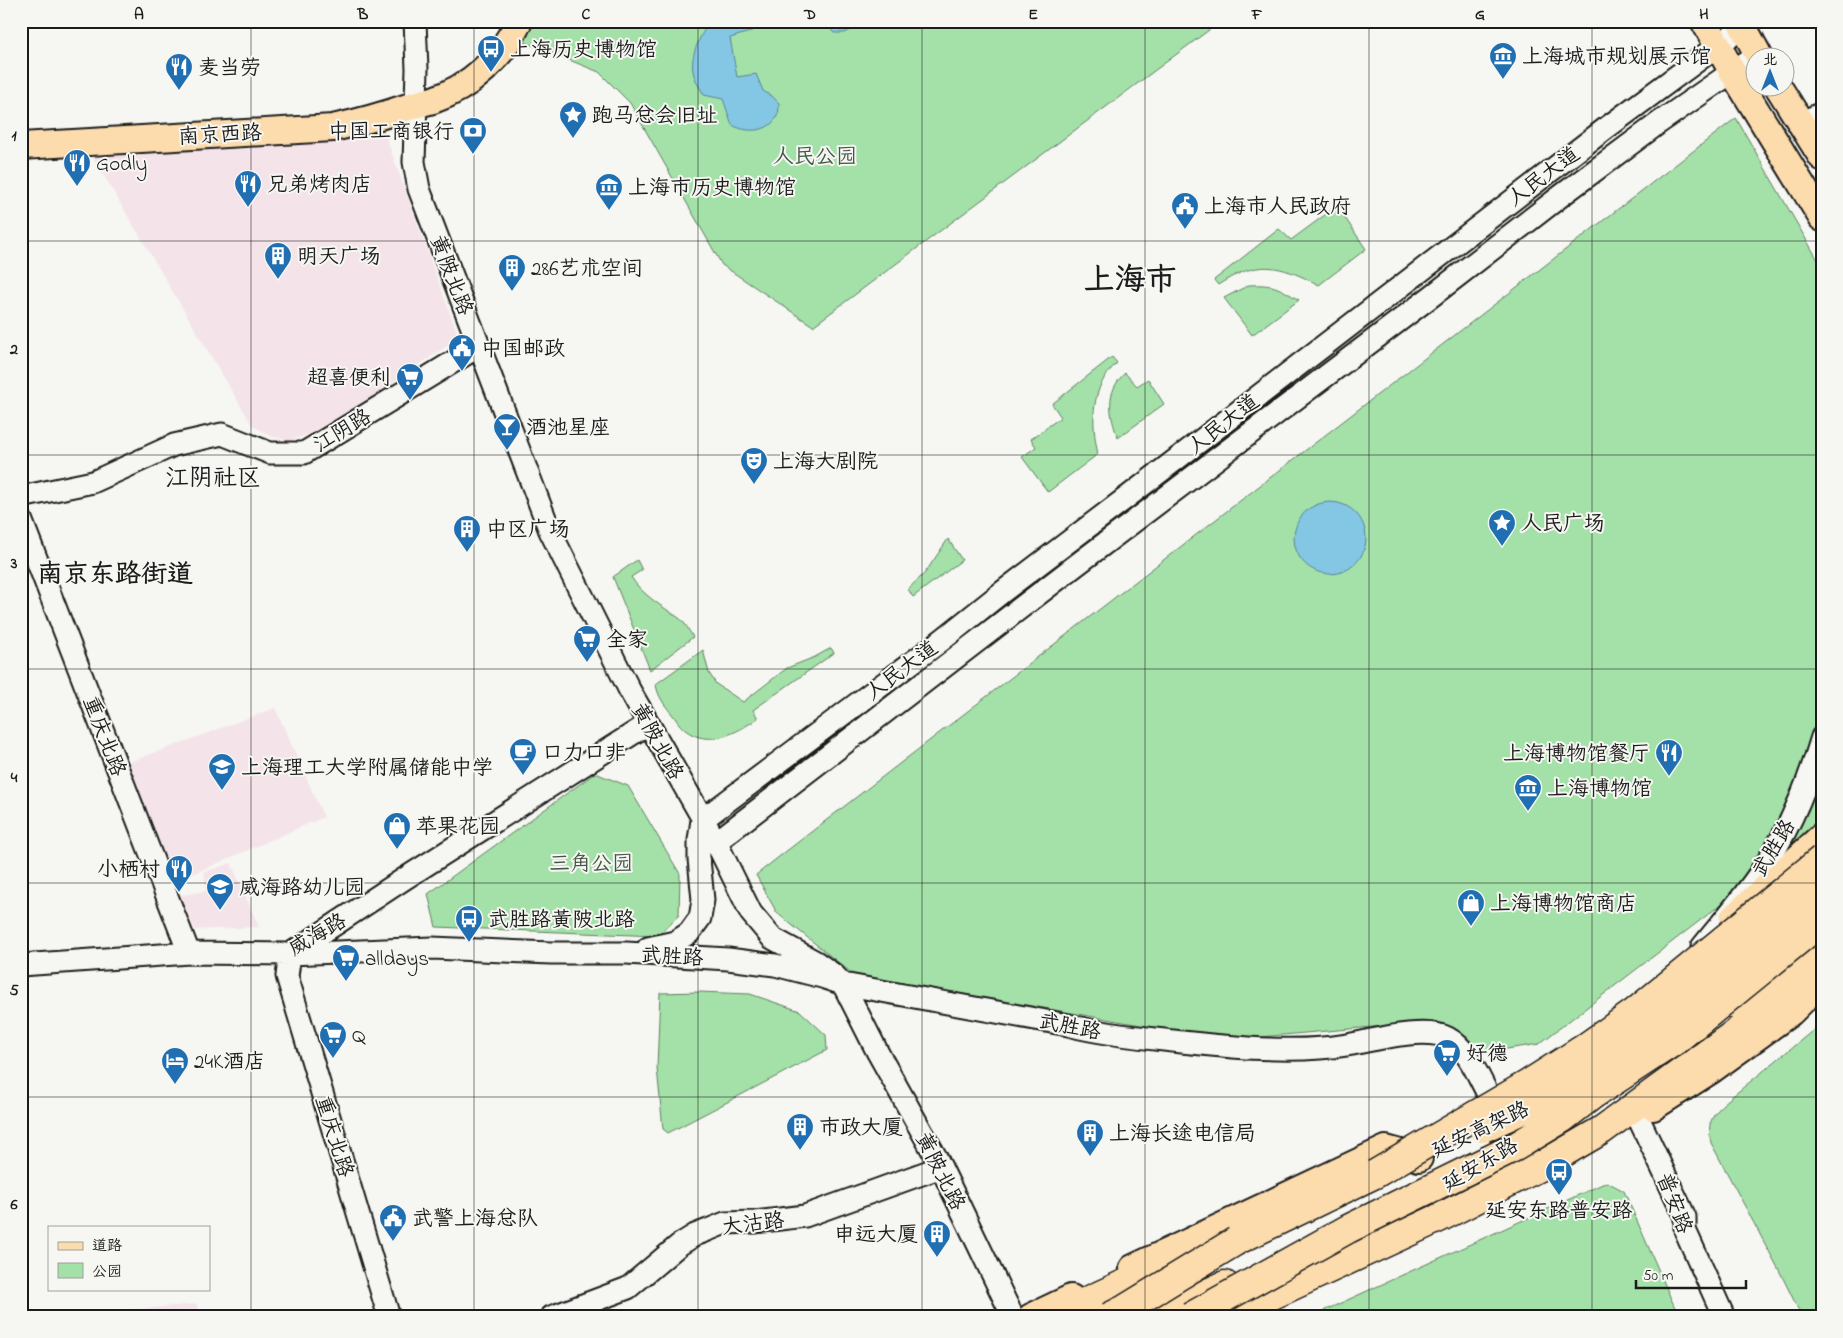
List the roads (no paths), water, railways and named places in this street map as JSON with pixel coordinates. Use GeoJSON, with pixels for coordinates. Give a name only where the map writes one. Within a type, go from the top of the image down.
{"type":"FeatureCollection","features":[{"type":"Feature","properties":{"kind":"highway"},"geometry":{"type":"LineString","coordinates":[[1376,1174],[1528,1084],[1586,1047],[1634,1013],[1822,859]]}},
{"type":"Feature","properties":{"kind":"highway","name":"延安高架路"},"geometry":{"type":"LineString","coordinates":[[1109,1317],[1236,1240],[1376,1174],[1455,1142],[1535,1104],[1618,1052],[1683,1006],[1822,894]]}},
{"type":"Feature","properties":{"kind":"highway","name":"延安高架路"},"geometry":{"type":"LineString","coordinates":[[1156,1317],[1348,1229],[1515,1147],[1563,1118],[1594,1094],[1676,1040],[1822,921]]}},
{"type":"Feature","properties":{"kind":"highway"},"geometry":{"type":"LineString","coordinates":[[1563,1118],[1608,1098],[1686,1048],[1822,938]]}},
{"type":"Feature","properties":{"kind":"highway"},"geometry":{"type":"LineString","coordinates":[[1226,1317],[1439,1218],[1536,1168],[1602,1130],[1741,1029],[1822,962]]}},
{"type":"Feature","properties":{"kind":"highway"},"geometry":{"type":"LineString","coordinates":[[1190,1317],[1348,1229]]}},
{"type":"Feature","properties":{"kind":"highway"},"geometry":{"type":"LineString","coordinates":[[1052,1317],[1124,1284],[1236,1240]]}},
{"type":"Feature","properties":{"kind":"main road","name":"南京西路"},"geometry":{"type":"LineString","coordinates":[[415,104],[444,86],[471,62],[489,43],[503,21]]}},
{"type":"Feature","properties":{"kind":"main road","name":"南京西路"},"geometry":{"type":"LineString","coordinates":[[21,146],[333,128],[371,119],[433,100],[453,91],[478,75],[499,54],[510,39],[519,21]]}},
{"type":"Feature","properties":{"kind":"main road"},"geometry":{"type":"LineString","coordinates":[[1704,21],[1732,71],[1822,218]]}},
{"type":"Feature","properties":{"kind":"main road"},"geometry":{"type":"LineString","coordinates":[[1741,24],[1754,48]]}},
{"type":"Feature","properties":{"kind":"main road"},"geometry":{"type":"LineString","coordinates":[[1790,98],[1811,118],[1822,157]]}},
{"type":"Feature","properties":{"kind":"main road"},"geometry":{"type":"LineString","coordinates":[[1488,1094],[1614,1016],[1702,947],[1822,836]]}},
{"type":"Feature","properties":{"kind":"main road","name":"延安东路"},"geometry":{"type":"LineString","coordinates":[[1083,1317],[1419,1158],[1560,1080],[1642,1029],[1682,1000],[1822,886]]}},
{"type":"Feature","properties":{"kind":"main road","name":"延安东路"},"geometry":{"type":"LineString","coordinates":[[1171,1317],[1287,1266],[1402,1210],[1685,1041],[1822,946]]}},
{"type":"Feature","properties":{"kind":"main road"},"geometry":{"type":"LineString","coordinates":[[1614,1016],[1722,968]]}},
{"type":"Feature","properties":{"kind":"main road","name":"延安东路"},"geometry":{"type":"LineString","coordinates":[[1226,1317],[1549,1172],[1711,1070],[1791,1012],[1822,981]]}},
{"type":"Feature","properties":{"kind":"main road","name":"延安东路"},"geometry":{"type":"LineString","coordinates":[[1479,1125],[1488,1094]]}},
{"type":"Feature","properties":{"kind":"main road","name":"延安东路"},"geometry":{"type":"LineString","coordinates":[[1032,1317],[1386,1148],[1419,1158]]}},
{"type":"Feature","properties":{"kind":"street","name":"黄陂北路"},"geometry":{"type":"LineString","coordinates":[[415,21],[417,69],[414,162],[419,189],[550,532],[648,724],[716,842],[751,914],[772,938],[816,962],[843,984],[878,1053],[941,1167],[1013,1317]]}},
{"type":"Feature","properties":{"kind":"street","name":"人民大道"},"geometry":{"type":"LineString","coordinates":[[702,820],[942,640],[1432,261],[1717,45],[1741,24]]}},
{"type":"Feature","properties":{"kind":"street","name":"人民大道"},"geometry":{"type":"LineString","coordinates":[[716,842],[1562,195],[1660,122],[1746,63]]}},
{"type":"Feature","properties":{"kind":"street","name":"江阴路"},"geometry":{"type":"LineString","coordinates":[[21,497],[93,482],[174,445],[222,434],[270,453],[304,453],[479,346]]}},
{"type":"Feature","properties":{"kind":"street","name":"重庆北路"},"geometry":{"type":"LineString","coordinates":[[21,519],[189,953]]}},
{"type":"Feature","properties":{"kind":"street","name":"威海路"},"geometry":{"type":"LineString","coordinates":[[21,965],[189,953],[290,954],[648,724]]}},
{"type":"Feature","properties":{"kind":"street","name":"武胜路"},"geometry":{"type":"LineString","coordinates":[[1702,947],[1762,870],[1782,837],[1801,800],[1822,737]]}},
{"type":"Feature","properties":{"kind":"street","name":"武胜路"},"geometry":{"type":"LineString","coordinates":[[626,953],[675,942],[689,933],[700,918],[703,900],[699,859],[702,820]]}},
{"type":"Feature","properties":{"kind":"street","name":"武胜路"},"geometry":{"type":"LineString","coordinates":[[290,954],[432,948],[551,953],[626,953],[728,959],[775,966],[843,984],[1068,1025],[1091,1031],[1206,1044],[1261,1048],[1311,1048],[1344,1046],[1416,1033],[1437,1035],[1448,1038],[1458,1046],[1488,1094]]}},
{"type":"Feature","properties":{"kind":"street","name":"重庆北路"},"geometry":{"type":"LineString","coordinates":[[290,954],[287,976],[389,1317]]}},
{"type":"Feature","properties":{"kind":"street","name":"普安路"},"geometry":{"type":"LineString","coordinates":[[1638,1117],[1685,1217],[1685,1230],[1724,1317]]}},
{"type":"Feature","properties":{"kind":"street","name":"大沽路"},"geometry":{"type":"LineString","coordinates":[[551,1317],[628,1288],[679,1245],[695,1235],[708,1230],[725,1224],[805,1216],[941,1167]]}},
{"type":"Feature","properties":{"kind":"water"},"geometry":{"type":"Polygon","coordinates":[[[710,21],[764,21],[750,32],[730,38],[737,77],[756,74],[763,91],[779,103],[778,112],[770,125],[756,130],[748,130],[732,125],[723,99],[704,95],[700,89],[693,71],[694,56],[702,34],[710,21]]]}},
{"type":"Feature","properties":{"kind":"water"},"geometry":{"type":"Polygon","coordinates":[[[830,21],[855,21],[854,28],[845,33],[834,33],[830,21]]]}},
{"type":"Feature","properties":{"kind":"water"},"geometry":{"type":"Polygon","coordinates":[[[1330,502],[1350,508],[1360,518],[1366,538],[1360,558],[1350,568],[1330,574],[1310,568],[1300,558],[1294,538],[1300,518],[1310,508],[1330,502]]]}},
{"type":"Feature","properties":{"kind":"place","name":"上海历史博物馆"},"geometry":{"type":"Point","coordinates":[491,73]}},
{"type":"Feature","properties":{"kind":"place","name":"上海城市规划展示馆"},"geometry":{"type":"Point","coordinates":[1503,80]}},
{"type":"Feature","properties":{"kind":"place","name":"麦当劳"},"geometry":{"type":"Point","coordinates":[179,91]}},
{"type":"Feature","properties":{"kind":"place","name":"跑马总会旧址"},"geometry":{"type":"Point","coordinates":[573,139]}},
{"type":"Feature","properties":{"kind":"place","name":"中国工商银行"},"geometry":{"type":"Point","coordinates":[473,155]}},
{"type":"Feature","properties":{"kind":"place","name":"Godly"},"geometry":{"type":"Point","coordinates":[77,187]}},
{"type":"Feature","properties":{"kind":"place","name":"兄弟烤肉店"},"geometry":{"type":"Point","coordinates":[248,208]}},
{"type":"Feature","properties":{"kind":"place","name":"上海市历史博物馆"},"geometry":{"type":"Point","coordinates":[609,211]}},
{"type":"Feature","properties":{"kind":"place","name":"上海市人民政府"},"geometry":{"type":"Point","coordinates":[1185,230]}},
{"type":"Feature","properties":{"kind":"place","name":"明天广场"},"geometry":{"type":"Point","coordinates":[278,280]}},
{"type":"Feature","properties":{"kind":"place","name":"286艺术空间"},"geometry":{"type":"Point","coordinates":[512,292]}},
{"type":"Feature","properties":{"kind":"place","name":"中国邮政"},"geometry":{"type":"Point","coordinates":[462,372]}},
{"type":"Feature","properties":{"kind":"place","name":"超喜便利"},"geometry":{"type":"Point","coordinates":[410,401]}},
{"type":"Feature","properties":{"kind":"place","name":"酒池星座"},"geometry":{"type":"Point","coordinates":[507,451]}},
{"type":"Feature","properties":{"kind":"place","name":"上海大剧院"},"geometry":{"type":"Point","coordinates":[754,485]}},
{"type":"Feature","properties":{"kind":"place","name":"人民广场"},"geometry":{"type":"Point","coordinates":[1502,547]}},
{"type":"Feature","properties":{"kind":"place","name":"中区广场"},"geometry":{"type":"Point","coordinates":[467,553]}},
{"type":"Feature","properties":{"kind":"place","name":"全家"},"geometry":{"type":"Point","coordinates":[587,663]}},
{"type":"Feature","properties":{"kind":"place","name":"口力口非"},"geometry":{"type":"Point","coordinates":[523,776]}},
{"type":"Feature","properties":{"kind":"place","name":"上海博物馆餐厅"},"geometry":{"type":"Point","coordinates":[1669,777]}},
{"type":"Feature","properties":{"kind":"place","name":"上海理工大学附属储能中学"},"geometry":{"type":"Point","coordinates":[222,791]}},
{"type":"Feature","properties":{"kind":"place","name":"上海博物馆"},"geometry":{"type":"Point","coordinates":[1528,812]}},
{"type":"Feature","properties":{"kind":"place","name":"苹果花园"},"geometry":{"type":"Point","coordinates":[397,850]}},
{"type":"Feature","properties":{"kind":"place","name":"小栖村"},"geometry":{"type":"Point","coordinates":[179,893]}},
{"type":"Feature","properties":{"kind":"place","name":"威海路幼儿园"},"geometry":{"type":"Point","coordinates":[220,911]}},
{"type":"Feature","properties":{"kind":"place","name":"上海博物馆商店"},"geometry":{"type":"Point","coordinates":[1471,927]}},
{"type":"Feature","properties":{"kind":"place","name":"武胜路黄陂北路"},"geometry":{"type":"Point","coordinates":[469,943]}},
{"type":"Feature","properties":{"kind":"place","name":"alldays"},"geometry":{"type":"Point","coordinates":[346,982]}},
{"type":"Feature","properties":{"kind":"place","name":"Q"},"geometry":{"type":"Point","coordinates":[333,1059]}},
{"type":"Feature","properties":{"kind":"place","name":"好德"},"geometry":{"type":"Point","coordinates":[1447,1077]}},
{"type":"Feature","properties":{"kind":"place","name":"24K酒店"},"geometry":{"type":"Point","coordinates":[175,1085]}},
{"type":"Feature","properties":{"kind":"place","name":"市政大厦"},"geometry":{"type":"Point","coordinates":[800,1151]}},
{"type":"Feature","properties":{"kind":"place","name":"上海长途电信局"},"geometry":{"type":"Point","coordinates":[1090,1157]}},
{"type":"Feature","properties":{"kind":"place","name":"延安东路普安路"},"geometry":{"type":"Point","coordinates":[1559,1196]}},
{"type":"Feature","properties":{"kind":"place","name":"武警上海总队"},"geometry":{"type":"Point","coordinates":[393,1242]}},
{"type":"Feature","properties":{"kind":"place","name":"申远大厦"},"geometry":{"type":"Point","coordinates":[937,1258]}},
{"type":"Feature","properties":{"kind":"district","name":"上海市"},"geometry":{"type":"Point","coordinates":[1130,278]}},
{"type":"Feature","properties":{"kind":"district","name":"江阴社区"},"geometry":{"type":"Point","coordinates":[213,477]}},
{"type":"Feature","properties":{"kind":"district","name":"南京东路街道"},"geometry":{"type":"Point","coordinates":[115,573]}},
{"type":"Feature","properties":{"kind":"park label","name":"人民公园"},"geometry":{"type":"Point","coordinates":[815,156]}},
{"type":"Feature","properties":{"kind":"park label","name":"三角公园"},"geometry":{"type":"Point","coordinates":[591,863]}}]}
